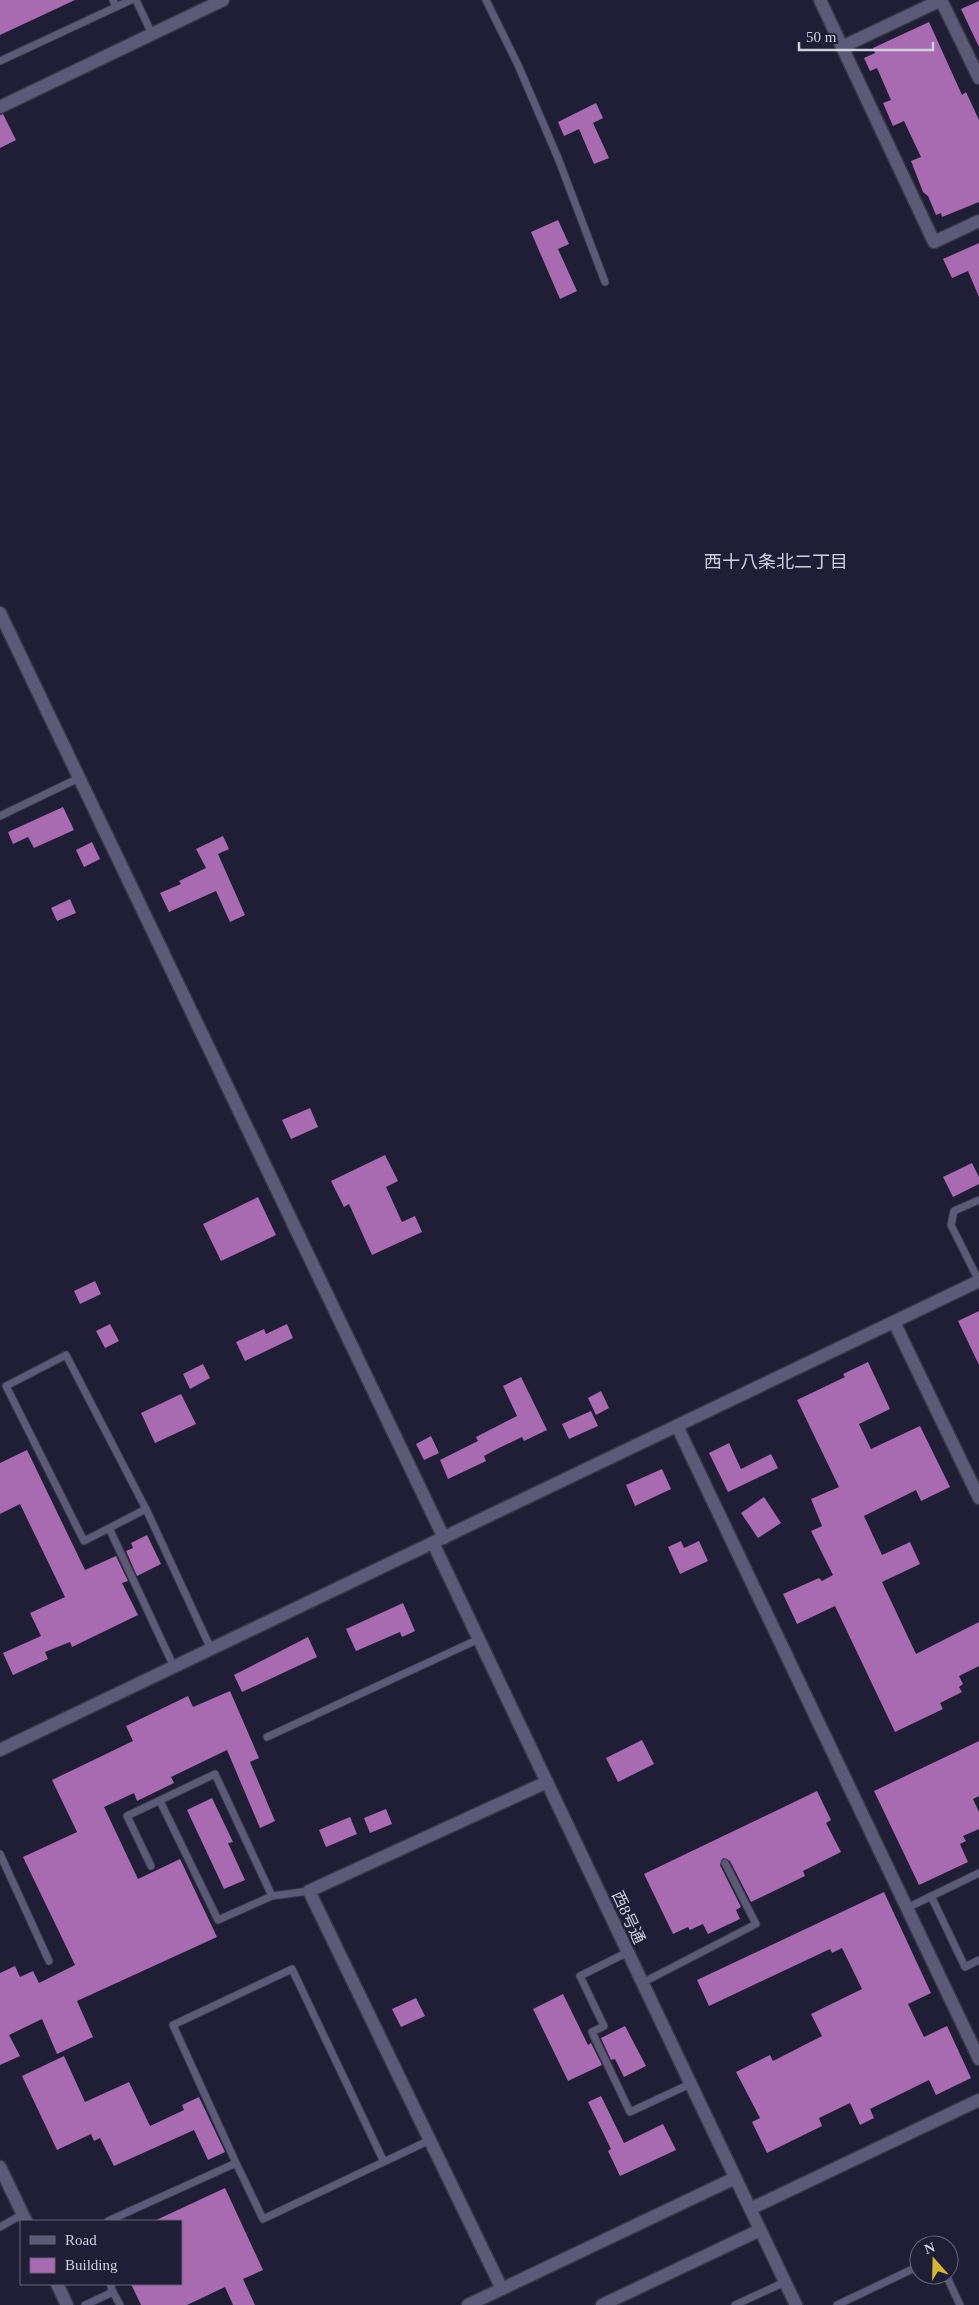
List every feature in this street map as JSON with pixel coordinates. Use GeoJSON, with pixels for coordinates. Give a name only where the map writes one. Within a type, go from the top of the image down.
{"type":"FeatureCollection","features":[{"type":"Feature","properties":{"kind":"street"},"geometry":{"type":"LineString","coordinates":[[0,107],[223,0]]}},
{"type":"Feature","properties":{"kind":"street"},"geometry":{"type":"LineString","coordinates":[[820,0],[934,242],[979,221]]}},
{"type":"Feature","properties":{"kind":"street"},"geometry":{"type":"LineString","coordinates":[[842,47],[941,0],[979,78]]}},
{"type":"Feature","properties":{"kind":"street","name":"西8号通"},"geometry":{"type":"LineString","coordinates":[[0,613],[439,1540],[479,1639],[546,1782],[796,2305]]}},
{"type":"Feature","properties":{"kind":"street"},"geometry":{"type":"LineString","coordinates":[[0,1750],[979,1281]]}},
{"type":"Feature","properties":{"kind":"street"},"geometry":{"type":"LineString","coordinates":[[894,1322],[979,1498]]}},
{"type":"Feature","properties":{"kind":"street"},"geometry":{"type":"LineString","coordinates":[[677,1426],[979,2059]]}},
{"type":"Feature","properties":{"kind":"street"},"geometry":{"type":"LineString","coordinates":[[502,2289],[309,1891],[546,1782]]}},
{"type":"Feature","properties":{"kind":"street"},"geometry":{"type":"LineString","coordinates":[[750,2210],[979,2100]]}},
{"type":"Feature","properties":{"kind":"street"},"geometry":{"type":"LineString","coordinates":[[0,2167],[25,2218]]}},
{"type":"Feature","properties":{"kind":"street"},"geometry":{"type":"LineString","coordinates":[[468,2305],[734,2178]]}},
{"type":"Feature","properties":{"kind":"street"},"geometry":{"type":"LineString","coordinates":[[602,2305],[620,2301],[760,2230]]}},
{"type":"Feature","properties":{"kind":"street"},"geometry":{"type":"LineString","coordinates":[[57,2285],[67,2305]]}},
{"type":"Feature","properties":{"kind":"lane"},"geometry":{"type":"LineString","coordinates":[[0,61],[115,3],[131,0]]}},
{"type":"Feature","properties":{"kind":"lane"},"geometry":{"type":"LineString","coordinates":[[136,0],[152,34]]}},
{"type":"Feature","properties":{"kind":"lane"},"geometry":{"type":"LineString","coordinates":[[486,0],[518,66],[558,158],[605,282]]}},
{"type":"Feature","properties":{"kind":"lane"},"geometry":{"type":"LineString","coordinates":[[0,816],[79,778]]}},
{"type":"Feature","properties":{"kind":"lane"},"geometry":{"type":"LineString","coordinates":[[979,1200],[954,1211],[951,1225],[979,1281]]}},
{"type":"Feature","properties":{"kind":"lane"},"geometry":{"type":"LineString","coordinates":[[146,1509],[84,1540],[6,1386],[66,1356],[146,1509],[211,1649]]}},
{"type":"Feature","properties":{"kind":"lane"},"geometry":{"type":"LineString","coordinates":[[109,1528],[174,1667]]}},
{"type":"Feature","properties":{"kind":"lane"},"geometry":{"type":"LineString","coordinates":[[267,1737],[479,1639]]}},
{"type":"Feature","properties":{"kind":"lane"},"geometry":{"type":"LineString","coordinates":[[151,1866],[127,1816],[215,1774],[272,1896]]}},
{"type":"Feature","properties":{"kind":"lane"},"geometry":{"type":"LineString","coordinates":[[160,1801],[218,1920],[272,1896],[309,1891]]}},
{"type":"Feature","properties":{"kind":"lane"},"geometry":{"type":"LineString","coordinates":[[0,1854],[49,1961]]}},
{"type":"Feature","properties":{"kind":"lane"},"geometry":{"type":"LineString","coordinates":[[642,1983],[756,1924],[725,1863]]}},
{"type":"Feature","properties":{"kind":"lane"},"geometry":{"type":"LineString","coordinates":[[907,1908],[979,1873]]}},
{"type":"Feature","properties":{"kind":"lane"},"geometry":{"type":"LineString","coordinates":[[931,1896],[965,1967],[979,1960]]}},
{"type":"Feature","properties":{"kind":"lane"},"geometry":{"type":"LineString","coordinates":[[628,1952],[580,1976],[604,2026],[592,2032],[630,2112],[690,2084]]}},
{"type":"Feature","properties":{"kind":"lane"},"geometry":{"type":"LineString","coordinates":[[384,2162],[292,1969],[173,2025],[263,2219],[384,2162],[430,2140]]}},
{"type":"Feature","properties":{"kind":"lane"},"geometry":{"type":"LineString","coordinates":[[110,2220],[236,2163]]}},
{"type":"Feature","properties":{"kind":"lane"},"geometry":{"type":"LineString","coordinates":[[0,2227],[25,2218]]}},
{"type":"Feature","properties":{"kind":"lane"},"geometry":{"type":"LineString","coordinates":[[836,2305],[909,2271]]}},
{"type":"Feature","properties":{"kind":"lane"},"geometry":{"type":"LineString","coordinates":[[735,2305],[785,2282]]}},
{"type":"Feature","properties":{"kind":"lane"},"geometry":{"type":"LineString","coordinates":[[110,2285],[120,2305]]}},
{"type":"Feature","properties":{"kind":"lane"},"geometry":{"type":"LineString","coordinates":[[951,2285],[960,2305]]}},
{"type":"Feature","properties":{"kind":"lane"},"geometry":{"type":"LineString","coordinates":[[85,2305],[113,2292]]}},
{"type":"Feature","properties":{"kind":"building"},"geometry":{"type":"Polygon","coordinates":[[[0,0],[75,0],[0,35],[0,0]]]}},
{"type":"Feature","properties":{"kind":"building"},"geometry":{"type":"Polygon","coordinates":[[[979,1],[979,47],[961,9],[979,1]]]}},
{"type":"Feature","properties":{"kind":"building"},"geometry":{"type":"Polygon","coordinates":[[[929,22],[962,95],[966,92],[979,120],[979,202],[942,217],[941,213],[936,215],[928,196],[923,192],[911,161],[921,157],[904,121],[893,126],[883,103],[891,100],[877,68],[870,71],[864,58],[875,53],[873,48],[929,22]]]}},
{"type":"Feature","properties":{"kind":"building"},"geometry":{"type":"Polygon","coordinates":[[[596,103],[603,118],[593,123],[609,158],[594,164],[579,129],[564,136],[558,122],[596,103]]]}},
{"type":"Feature","properties":{"kind":"building"},"geometry":{"type":"Polygon","coordinates":[[[3,114],[16,140],[0,148],[0,115],[3,114]]]}},
{"type":"Feature","properties":{"kind":"building"},"geometry":{"type":"Polygon","coordinates":[[[558,220],[569,244],[558,249],[577,291],[560,299],[531,232],[558,220]]]}},
{"type":"Feature","properties":{"kind":"building"},"geometry":{"type":"Polygon","coordinates":[[[979,243],[979,297],[968,271],[952,278],[943,259],[979,243]]]}},
{"type":"Feature","properties":{"kind":"building"},"geometry":{"type":"Polygon","coordinates":[[[63,807],[74,830],[34,848],[28,837],[13,844],[8,832],[63,807]]]}},
{"type":"Feature","properties":{"kind":"building"},"geometry":{"type":"Polygon","coordinates":[[[223,836],[229,849],[218,854],[245,915],[230,922],[216,891],[169,912],[160,893],[181,884],[179,881],[206,868],[196,849],[223,836]]]}},
{"type":"Feature","properties":{"kind":"building"},"geometry":{"type":"Polygon","coordinates":[[[92,842],[100,859],[84,867],[76,850],[92,842]]]}},
{"type":"Feature","properties":{"kind":"building"},"geometry":{"type":"Polygon","coordinates":[[[70,899],[76,913],[57,921],[51,908],[70,899]]]}},
{"type":"Feature","properties":{"kind":"building"},"geometry":{"type":"Polygon","coordinates":[[[310,1108],[318,1127],[291,1139],[282,1120],[310,1108]]]}},
{"type":"Feature","properties":{"kind":"building"},"geometry":{"type":"Polygon","coordinates":[[[385,1155],[398,1181],[386,1187],[402,1222],[415,1216],[422,1232],[372,1255],[349,1204],[344,1207],[331,1181],[385,1155]]]}},
{"type":"Feature","properties":{"kind":"building"},"geometry":{"type":"Polygon","coordinates":[[[972,1163],[979,1177],[979,1184],[953,1197],[943,1177],[972,1163]]]}},
{"type":"Feature","properties":{"kind":"building"},"geometry":{"type":"Polygon","coordinates":[[[258,1197],[276,1235],[221,1261],[203,1224],[258,1197]]]}},
{"type":"Feature","properties":{"kind":"building"},"geometry":{"type":"Polygon","coordinates":[[[95,1281],[101,1294],[80,1304],[74,1291],[95,1281]]]}},
{"type":"Feature","properties":{"kind":"building"},"geometry":{"type":"Polygon","coordinates":[[[979,1311],[979,1365],[958,1321],[979,1311]]]}},
{"type":"Feature","properties":{"kind":"building"},"geometry":{"type":"Polygon","coordinates":[[[110,1324],[119,1341],[105,1348],[96,1331],[110,1324]]]}},
{"type":"Feature","properties":{"kind":"building"},"geometry":{"type":"Polygon","coordinates":[[[287,1324],[293,1338],[245,1361],[236,1342],[264,1329],[266,1334],[287,1324]]]}},
{"type":"Feature","properties":{"kind":"building"},"geometry":{"type":"Polygon","coordinates":[[[868,1362],[890,1409],[859,1424],[871,1449],[920,1426],[950,1487],[921,1501],[916,1490],[864,1516],[882,1555],[910,1542],[920,1564],[882,1582],[916,1654],[979,1622],[979,1666],[959,1676],[963,1684],[959,1687],[962,1692],[940,1703],[943,1709],[895,1732],[835,1606],[797,1624],[783,1594],[819,1578],[822,1581],[833,1575],[811,1531],[822,1526],[811,1499],[839,1487],[797,1400],[845,1377],[843,1374],[868,1362]]]}},
{"type":"Feature","properties":{"kind":"building"},"geometry":{"type":"Polygon","coordinates":[[[203,1364],[210,1378],[190,1389],[183,1374],[203,1364]]]}},
{"type":"Feature","properties":{"kind":"building"},"geometry":{"type":"Polygon","coordinates":[[[521,1377],[547,1430],[524,1441],[522,1437],[497,1449],[484,1456],[486,1461],[448,1479],[440,1460],[478,1441],[476,1437],[517,1416],[503,1386],[521,1377]]]}},
{"type":"Feature","properties":{"kind":"building"},"geometry":{"type":"Polygon","coordinates":[[[601,1391],[609,1408],[596,1415],[588,1398],[601,1391]]]}},
{"type":"Feature","properties":{"kind":"building"},"geometry":{"type":"Polygon","coordinates":[[[181,1394],[196,1424],[155,1443],[141,1413],[181,1394]]]}},
{"type":"Feature","properties":{"kind":"building"},"geometry":{"type":"Polygon","coordinates":[[[591,1411],[598,1426],[569,1439],[562,1424],[591,1411]]]}},
{"type":"Feature","properties":{"kind":"building"},"geometry":{"type":"Polygon","coordinates":[[[431,1436],[439,1453],[424,1460],[416,1444],[431,1436]]]}},
{"type":"Feature","properties":{"kind":"building"},"geometry":{"type":"Polygon","coordinates":[[[729,1443],[741,1469],[771,1454],[778,1468],[728,1492],[709,1453],[729,1443]]]}},
{"type":"Feature","properties":{"kind":"building"},"geometry":{"type":"Polygon","coordinates":[[[27,1450],[85,1570],[116,1556],[128,1581],[122,1583],[138,1615],[72,1647],[70,1642],[45,1652],[48,1659],[13,1675],[3,1653],[41,1636],[30,1613],[65,1597],[20,1504],[0,1514],[0,1463],[27,1450]]]}},
{"type":"Feature","properties":{"kind":"building"},"geometry":{"type":"Polygon","coordinates":[[[662,1469],[671,1489],[635,1506],[626,1485],[662,1469]]]}},
{"type":"Feature","properties":{"kind":"building"},"geometry":{"type":"Polygon","coordinates":[[[764,1497],[781,1523],[758,1538],[741,1513],[764,1497]]]}},
{"type":"Feature","properties":{"kind":"building"},"geometry":{"type":"Polygon","coordinates":[[[147,1535],[161,1564],[137,1576],[126,1551],[133,1548],[131,1543],[147,1535]]]}},
{"type":"Feature","properties":{"kind":"building"},"geometry":{"type":"Polygon","coordinates":[[[681,1541],[684,1548],[699,1541],[708,1561],[680,1574],[668,1547],[681,1541]]]}},
{"type":"Feature","properties":{"kind":"building"},"geometry":{"type":"Polygon","coordinates":[[[403,1603],[415,1631],[402,1637],[400,1632],[356,1651],[346,1629],[403,1603]]]}},
{"type":"Feature","properties":{"kind":"building"},"geometry":{"type":"Polygon","coordinates":[[[308,1637],[317,1657],[242,1692],[234,1675],[308,1637]]]}},
{"type":"Feature","properties":{"kind":"building"},"geometry":{"type":"Polygon","coordinates":[[[230,1691],[259,1758],[250,1762],[275,1821],[260,1828],[227,1750],[171,1777],[174,1783],[137,1801],[134,1793],[104,1807],[138,1879],[180,1859],[217,1937],[77,2001],[93,2037],[57,2054],[42,2019],[9,2035],[20,2056],[0,2065],[0,1973],[15,1966],[20,1977],[33,1971],[39,1983],[75,1965],[23,1857],[77,1832],[52,1780],[133,1741],[126,1726],[188,1696],[193,1707],[230,1691]]]}},
{"type":"Feature","properties":{"kind":"building"},"geometry":{"type":"Polygon","coordinates":[[[642,1740],[654,1764],[618,1782],[606,1758],[642,1740]]]}},
{"type":"Feature","properties":{"kind":"building"},"geometry":{"type":"Polygon","coordinates":[[[979,1741],[979,1796],[973,1799],[979,1812],[979,1829],[963,1836],[966,1841],[960,1844],[968,1862],[919,1885],[874,1791],[979,1741]]]}},
{"type":"Feature","properties":{"kind":"building"},"geometry":{"type":"Polygon","coordinates":[[[817,1791],[831,1820],[826,1823],[841,1852],[803,1871],[805,1876],[751,1902],[730,1861],[723,1858],[720,1865],[741,1907],[736,1910],[740,1919],[708,1934],[703,1924],[690,1930],[688,1927],[673,1934],[644,1874],[817,1791]]]}},
{"type":"Feature","properties":{"kind":"building"},"geometry":{"type":"Polygon","coordinates":[[[212,1798],[233,1842],[228,1843],[245,1880],[224,1889],[187,1810],[212,1798]]]}},
{"type":"Feature","properties":{"kind":"building"},"geometry":{"type":"Polygon","coordinates":[[[386,1809],[392,1824],[370,1833],[364,1818],[386,1809]]]}},
{"type":"Feature","properties":{"kind":"building"},"geometry":{"type":"Polygon","coordinates":[[[350,1817],[357,1834],[326,1847],[319,1830],[350,1817]]]}},
{"type":"Feature","properties":{"kind":"building"},"geometry":{"type":"Polygon","coordinates":[[[884,1892],[931,1993],[908,2004],[924,2037],[947,2026],[971,2078],[936,2095],[929,2080],[870,2109],[874,2118],[860,2125],[850,2103],[819,2118],[822,2126],[767,2153],[752,2122],[760,2118],[736,2072],[770,2055],[773,2061],[822,2036],[811,2014],[862,1989],[842,1948],[832,1953],[830,1949],[709,2006],[697,1980],[884,1892]]]}},
{"type":"Feature","properties":{"kind":"building"},"geometry":{"type":"Polygon","coordinates":[[[563,1994],[588,2045],[591,2043],[602,2065],[568,2081],[533,2009],[563,1994]]]}},
{"type":"Feature","properties":{"kind":"building"},"geometry":{"type":"Polygon","coordinates":[[[416,1998],[425,2016],[401,2027],[392,2009],[416,1998]]]}},
{"type":"Feature","properties":{"kind":"building"},"geometry":{"type":"Polygon","coordinates":[[[625,2026],[646,2066],[624,2077],[615,2059],[611,2060],[601,2038],[625,2026]]]}},
{"type":"Feature","properties":{"kind":"building"},"geometry":{"type":"Polygon","coordinates":[[[64,2056],[85,2102],[129,2082],[150,2126],[184,2110],[182,2105],[199,2097],[225,2152],[208,2160],[194,2130],[114,2166],[100,2138],[94,2141],[91,2134],[57,2150],[22,2076],[64,2056]]]}},
{"type":"Feature","properties":{"kind":"building"},"geometry":{"type":"Polygon","coordinates":[[[601,2096],[624,2143],[663,2124],[676,2150],[620,2176],[608,2151],[611,2149],[588,2102],[601,2096]]]}},
{"type":"Feature","properties":{"kind":"building"},"geometry":{"type":"Polygon","coordinates":[[[225,2188],[263,2270],[243,2279],[255,2305],[233,2305],[225,2287],[187,2305],[141,2305],[131,2285],[182,2285],[182,2220],[156,2220],[225,2188]]]}},
{"type":"Feature","properties":{"kind":"district","name":"西十八条北二丁目"},"geometry":{"type":"Point","coordinates":[776,562]}}]}
